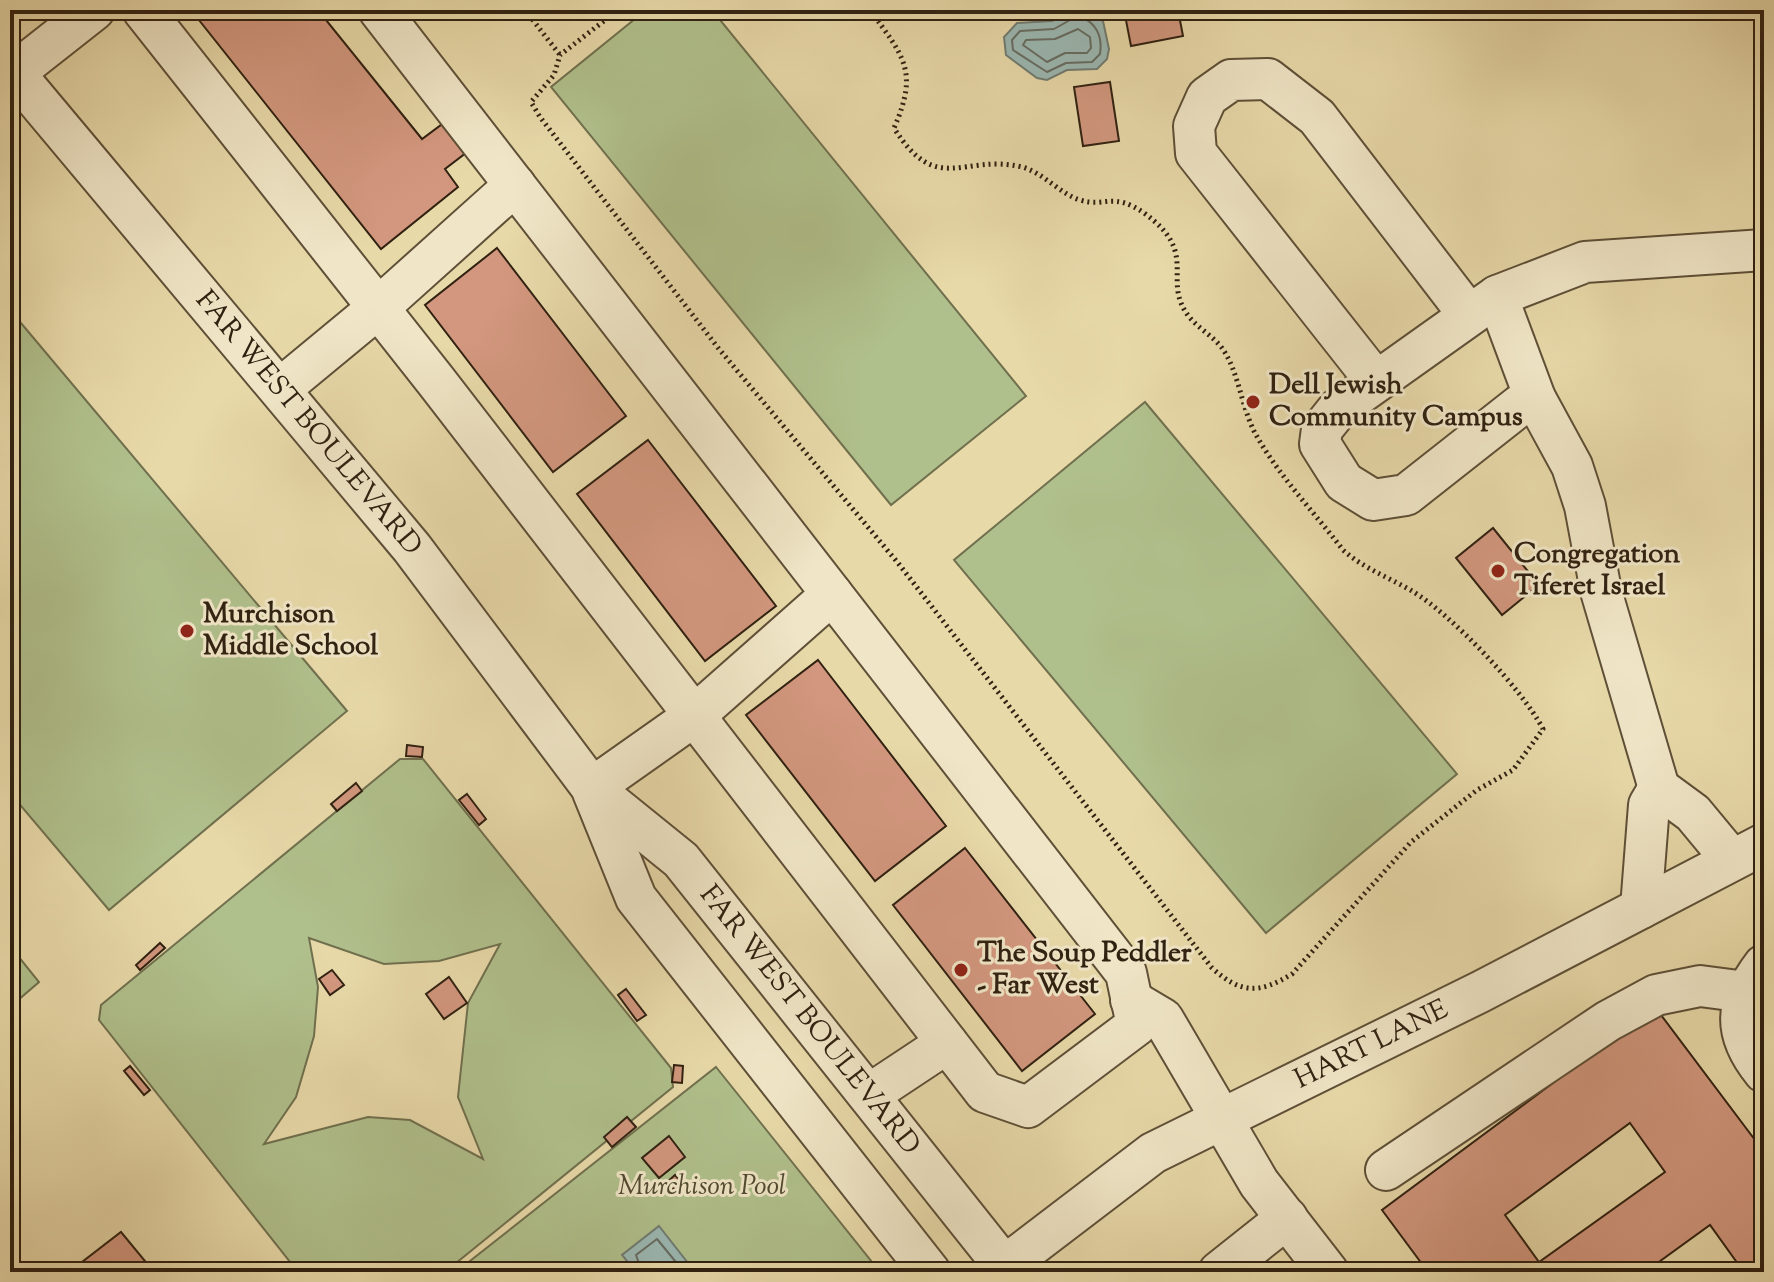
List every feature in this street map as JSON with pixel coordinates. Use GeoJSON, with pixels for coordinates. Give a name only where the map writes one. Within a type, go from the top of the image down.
{"type":"FeatureCollection","features":[{"type":"Feature","properties":{"kind":"street"},"geometry":{"type":"LineString","coordinates":[[12,70],[94,10]]}},
{"type":"Feature","properties":{"kind":"street"},"geometry":{"type":"LineString","coordinates":[[143,10],[378,308],[985,1092],[1028,1107],[1137,1025],[1126,973],[379,10]]}},
{"type":"Feature","properties":{"kind":"street","name":"FAR WEST BOULEVARD"},"geometry":{"type":"LineString","coordinates":[[12,70],[412,548],[592,788],[681,860],[870,1094],[1004,1270]]}},
{"type":"Feature","properties":{"kind":"street"},"geometry":{"type":"LineString","coordinates":[[1375,380],[1196,153],[1194,126],[1207,97],[1231,80],[1268,79],[1317,117],[1483,306],[1572,466],[1585,506],[1601,591],[1659,788],[1748,852]]}},
{"type":"Feature","properties":{"kind":"street"},"geometry":{"type":"LineString","coordinates":[[280,389],[378,308],[515,185]]}},
{"type":"Feature","properties":{"kind":"street"},"geometry":{"type":"LineString","coordinates":[[1535,398],[1519,406],[1406,495],[1373,500],[1344,482],[1320,444],[1322,429],[1338,409],[1483,306],[1585,262],[1764,250]]}},
{"type":"Feature","properties":{"kind":"street"},"geometry":{"type":"LineString","coordinates":[[592,788],[694,716],[832,594]]}},
{"type":"Feature","properties":{"kind":"street","name":"FAR WEST BOULEVARD"},"geometry":{"type":"LineString","coordinates":[[592,788],[636,898],[930,1272]]}},
{"type":"Feature","properties":{"kind":"street"},"geometry":{"type":"LineString","coordinates":[[1641,908],[1649,805],[1659,788]]}},
{"type":"Feature","properties":{"kind":"street","name":"HART LANE"},"geometry":{"type":"LineString","coordinates":[[1004,1270],[1153,1153],[1480,992],[1748,852]]}},
{"type":"Feature","properties":{"kind":"street"},"geometry":{"type":"LineString","coordinates":[[1755,979],[1740,1007],[1741,1032],[1764,1072]]}},
{"type":"Feature","properties":{"kind":"street"},"geometry":{"type":"LineString","coordinates":[[1386,1170],[1608,1021],[1656,995],[1755,979]]}},
{"type":"Feature","properties":{"kind":"street"},"geometry":{"type":"LineString","coordinates":[[1131,1000],[1163,1019],[1259,1183],[1328,1272]]}},
{"type":"Feature","properties":{"kind":"street"},"geometry":{"type":"LineString","coordinates":[[870,1094],[947,1043]]}},
{"type":"Feature","properties":{"kind":"street"},"geometry":{"type":"LineString","coordinates":[[1219,1272],[1287,1218]]}},
{"type":"Feature","properties":{"kind":"path"},"geometry":{"type":"LineString","coordinates":[[525,10],[560,55]]}},
{"type":"Feature","properties":{"kind":"path"},"geometry":{"type":"LineString","coordinates":[[618,10],[560,55],[554,75],[531,102],[540,117],[719,349],[898,563],[1212,968],[1233,985],[1270,987],[1292,974],[1411,842],[1477,790],[1513,770],[1543,729],[1534,712],[1464,633],[1414,592],[1357,563],[1343,550],[1276,463],[1242,405],[1234,373],[1222,349],[1186,312],[1177,247],[1165,230],[1125,201],[1115,198],[1082,201],[1027,168],[1010,165],[937,168],[910,153],[894,128],[909,95],[901,53],[870,10]]}},
{"type":"Feature","properties":{"kind":"green space"},"geometry":{"type":"Polygon","coordinates":[[[646,10],[712,10],[1026,396],[891,505],[551,87],[646,10]]]}},
{"type":"Feature","properties":{"kind":"green space"},"geometry":{"type":"Polygon","coordinates":[[[10,310],[347,711],[109,910],[10,793],[10,310]]]}},
{"type":"Feature","properties":{"kind":"green space"},"geometry":{"type":"Polygon","coordinates":[[[1145,402],[1457,774],[1266,933],[954,560],[1145,402]]]}},
{"type":"Feature","properties":{"kind":"green space"},"geometry":{"type":"Polygon","coordinates":[[[400,759],[423,759],[671,1068],[673,1087],[445,1272],[298,1272],[99,1020],[101,1005],[400,759]],[[309,938],[318,987],[314,1036],[296,1097],[264,1144],[368,1117],[410,1120],[483,1159],[458,1097],[468,1003],[500,944],[439,961],[384,964],[309,938]]]}},
{"type":"Feature","properties":{"kind":"green space"},"geometry":{"type":"Polygon","coordinates":[[[10,946],[39,982],[10,1007],[10,946]]]}},
{"type":"Feature","properties":{"kind":"green space","name":"Murchison Pool"},"geometry":{"type":"Polygon","coordinates":[[[716,1067],[880,1272],[456,1272],[716,1067]]]}},
{"type":"Feature","properties":{"kind":"water"},"geometry":{"type":"Polygon","coordinates":[[[1080,10],[1103,21],[1109,49],[1107,59],[1097,69],[1067,70],[1047,80],[1037,78],[1006,55],[1004,37],[1017,23],[1052,21],[1080,10]]]}},
{"type":"Feature","properties":{"kind":"water"},"geometry":{"type":"Polygon","coordinates":[[[659,1226],[695,1272],[636,1272],[622,1255],[659,1226]]]}},
{"type":"Feature","properties":{"kind":"building"},"geometry":{"type":"Polygon","coordinates":[[[191,10],[318,10],[422,139],[453,116],[475,146],[445,169],[458,187],[381,249],[191,10]]]}},
{"type":"Feature","properties":{"kind":"building"},"geometry":{"type":"Polygon","coordinates":[[[1124,10],[1178,10],[1183,36],[1131,46],[1124,10]]]}},
{"type":"Feature","properties":{"kind":"building"},"geometry":{"type":"Polygon","coordinates":[[[1110,82],[1119,141],[1083,146],[1074,87],[1110,82]]]}},
{"type":"Feature","properties":{"kind":"building"},"geometry":{"type":"Polygon","coordinates":[[[497,248],[626,416],[553,472],[425,305],[497,248]]]}},
{"type":"Feature","properties":{"kind":"building"},"geometry":{"type":"Polygon","coordinates":[[[648,440],[776,606],[705,661],[577,494],[648,440]]]}},
{"type":"Feature","properties":{"kind":"building","name":"Congregation Tiferet Israel"},"geometry":{"type":"Polygon","coordinates":[[[1493,528],[1539,585],[1502,615],[1456,558],[1493,528]]]}},
{"type":"Feature","properties":{"kind":"building"},"geometry":{"type":"Polygon","coordinates":[[[818,660],[946,826],[875,881],[746,715],[818,660]]]}},
{"type":"Feature","properties":{"kind":"building"},"geometry":{"type":"Polygon","coordinates":[[[407,745],[423,747],[422,757],[406,756],[407,745]]]}},
{"type":"Feature","properties":{"kind":"building"},"geometry":{"type":"Polygon","coordinates":[[[356,783],[362,791],[337,811],[331,804],[356,783]]]}},
{"type":"Feature","properties":{"kind":"building"},"geometry":{"type":"Polygon","coordinates":[[[467,794],[486,819],[479,825],[459,800],[467,794]]]}},
{"type":"Feature","properties":{"kind":"building"},"geometry":{"type":"Polygon","coordinates":[[[965,848],[1095,1014],[1022,1071],[893,905],[965,848]]]}},
{"type":"Feature","properties":{"kind":"building"},"geometry":{"type":"Polygon","coordinates":[[[160,943],[165,948],[140,970],[136,965],[160,943]]]}},
{"type":"Feature","properties":{"kind":"building"},"geometry":{"type":"Polygon","coordinates":[[[332,970],[344,985],[330,995],[319,979],[332,970]]]}},
{"type":"Feature","properties":{"kind":"building"},"geometry":{"type":"Polygon","coordinates":[[[449,977],[467,1003],[444,1019],[426,994],[449,977]]]}},
{"type":"Feature","properties":{"kind":"building"},"geometry":{"type":"Polygon","coordinates":[[[626,989],[646,1015],[637,1021],[618,995],[626,989]]]}},
{"type":"Feature","properties":{"kind":"building"},"geometry":{"type":"Polygon","coordinates":[[[1655,1007],[1764,1152],[1764,1272],[1727,1272],[1738,1264],[1710,1225],[1645,1272],[1428,1272],[1382,1210],[1655,1007]],[[1630,1123],[1505,1215],[1539,1262],[1665,1172],[1630,1123]]]}},
{"type":"Feature","properties":{"kind":"building"},"geometry":{"type":"Polygon","coordinates":[[[674,1065],[683,1066],[682,1083],[672,1082],[674,1065]]]}},
{"type":"Feature","properties":{"kind":"building"},"geometry":{"type":"Polygon","coordinates":[[[130,1066],[150,1090],[144,1095],[124,1071],[130,1066]]]}},
{"type":"Feature","properties":{"kind":"building"},"geometry":{"type":"Polygon","coordinates":[[[627,1117],[636,1127],[612,1147],[604,1137],[627,1117]]]}},
{"type":"Feature","properties":{"kind":"building"},"geometry":{"type":"Polygon","coordinates":[[[669,1136],[685,1157],[659,1178],[642,1158],[669,1136]]]}},
{"type":"Feature","properties":{"kind":"building"},"geometry":{"type":"Polygon","coordinates":[[[675,1175],[681,1182],[672,1190],[666,1183],[675,1175]]]}},
{"type":"Feature","properties":{"kind":"building"},"geometry":{"type":"Polygon","coordinates":[[[121,1232],[154,1272],[69,1272],[121,1232]]]}},
{"type":"Feature","properties":{"kind":"place","name":"Dell Jewish Community Campus"},"geometry":{"type":"Point","coordinates":[1253,402]}},
{"type":"Feature","properties":{"kind":"place","name":"Congregation Tiferet Israel"},"geometry":{"type":"Point","coordinates":[1498,571]}},
{"type":"Feature","properties":{"kind":"place","name":"Murchison Middle School"},"geometry":{"type":"Point","coordinates":[187,631]}},
{"type":"Feature","properties":{"kind":"place","name":"The Soup Peddler - Far West"},"geometry":{"type":"Point","coordinates":[961,970]}}]}
